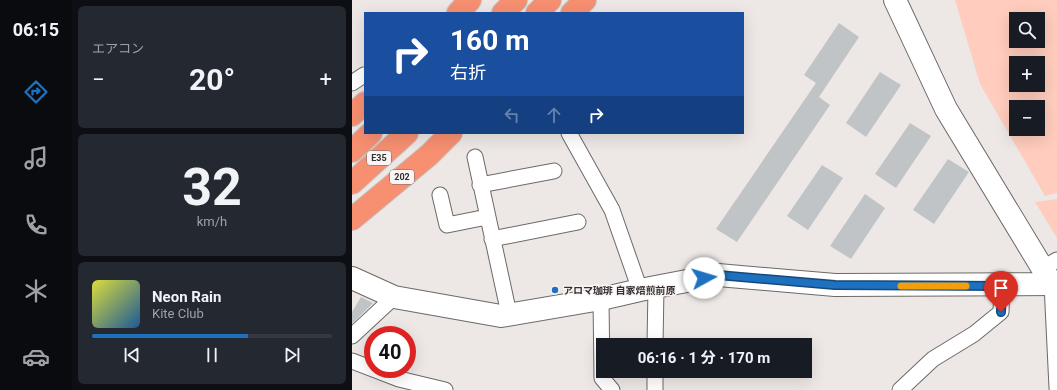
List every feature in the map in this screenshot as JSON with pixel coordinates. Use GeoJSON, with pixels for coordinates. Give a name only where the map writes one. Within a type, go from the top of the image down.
{"type":"FeatureCollection","features":[{"type":"Feature","properties":{"kind":"highway"},"geometry":{"type":"LineString","coordinates":[[459,12],[470,0]]}},
{"type":"Feature","properties":{"kind":"highway"},"geometry":{"type":"LineString","coordinates":[[504,12],[516,0]]}},
{"type":"Feature","properties":{"kind":"highway"},"geometry":{"type":"LineString","coordinates":[[538,12],[550,0]]}},
{"type":"Feature","properties":{"kind":"highway"},"geometry":{"type":"LineString","coordinates":[[573,12],[585,0]]}},
{"type":"Feature","properties":{"kind":"highway"},"geometry":{"type":"LineString","coordinates":[[352,115],[364,104]]}},
{"type":"Feature","properties":{"kind":"highway","name":"E35"},"geometry":{"type":"LineString","coordinates":[[352,151],[370,134]]}},
{"type":"Feature","properties":{"kind":"highway","name":"E35"},"geometry":{"type":"LineString","coordinates":[[352,183],[406,134]]}},
{"type":"Feature","properties":{"kind":"highway","name":"202"},"geometry":{"type":"LineString","coordinates":[[352,219],[429,155],[450,134]]}},
{"type":"Feature","properties":{"kind":"street"},"geometry":{"type":"LineString","coordinates":[[895,0],[946,109],[1052,274],[1057,388]]}},
{"type":"Feature","properties":{"kind":"street"},"geometry":{"type":"LineString","coordinates":[[352,83],[364,75]]}},
{"type":"Feature","properties":{"kind":"street"},"geometry":{"type":"LineString","coordinates":[[570,134],[612,210],[648,288],[654,338]]}},
{"type":"Feature","properties":{"kind":"street"},"geometry":{"type":"LineString","coordinates":[[475,157],[509,314]]}},
{"type":"Feature","properties":{"kind":"street"},"geometry":{"type":"LineString","coordinates":[[480,185],[554,171]]}},
{"type":"Feature","properties":{"kind":"street"},"geometry":{"type":"LineString","coordinates":[[440,195],[447,225],[487,217]]}},
{"type":"Feature","properties":{"kind":"street"},"geometry":{"type":"LineString","coordinates":[[492,239],[578,222]]}},
{"type":"Feature","properties":{"kind":"street"},"geometry":{"type":"LineString","coordinates":[[352,278],[394,297],[501,316],[601,300],[648,288],[718,275],[835,285],[1002,286],[1052,274]]}},
{"type":"Feature","properties":{"kind":"street"},"geometry":{"type":"LineString","coordinates":[[906,388],[933,359],[974,334],[1001,312],[1002,286]]}},
{"type":"Feature","properties":{"kind":"street"},"geometry":{"type":"LineString","coordinates":[[352,349],[357,331],[394,297]]}},
{"type":"Feature","properties":{"kind":"street"},"geometry":{"type":"LineString","coordinates":[[601,300],[602,378],[612,390]]}},
{"type":"Feature","properties":{"kind":"street"},"geometry":{"type":"LineString","coordinates":[[352,361],[399,379],[445,390]]}},
{"type":"Feature","properties":{"kind":"street"},"geometry":{"type":"LineString","coordinates":[[655,378],[655,390]]}},
{"type":"Feature","properties":{"kind":"shaded area"},"geometry":{"type":"Polygon","coordinates":[[[955,0],[1057,0],[1057,193],[1045,196],[1010,136],[1045,136],[1045,100],[1009,100],[1009,134],[980,84],[955,0]]]}},
{"type":"Feature","properties":{"kind":"shaded area"},"geometry":{"type":"Polygon","coordinates":[[[1057,199],[1057,238],[1035,202],[1057,199]]]}},
{"type":"Feature","properties":{"kind":"building"},"geometry":{"type":"Polygon","coordinates":[[[839,23],[859,37],[819,97],[830,105],[737,242],[716,229],[816,83],[804,75],[839,23]]]}},
{"type":"Feature","properties":{"kind":"building"},"geometry":{"type":"Polygon","coordinates":[[[880,72],[901,85],[866,137],[846,123],[880,72]]]}},
{"type":"Feature","properties":{"kind":"building"},"geometry":{"type":"Polygon","coordinates":[[[910,123],[931,136],[896,188],[875,174],[910,123]]]}},
{"type":"Feature","properties":{"kind":"building"},"geometry":{"type":"Polygon","coordinates":[[[948,159],[969,172],[934,224],[913,210],[948,159]]]}},
{"type":"Feature","properties":{"kind":"building"},"geometry":{"type":"Polygon","coordinates":[[[822,165],[843,178],[808,230],[787,216],[822,165]]]}},
{"type":"Feature","properties":{"kind":"building"},"geometry":{"type":"Polygon","coordinates":[[[865,194],[885,208],[851,259],[830,246],[865,194]]]}},
{"type":"Feature","properties":{"kind":"building"},"geometry":{"type":"Polygon","coordinates":[[[361,297],[373,303],[352,324],[352,312],[361,297]]]}},
{"type":"Feature","properties":{"kind":"slow traffic"},"geometry":{"type":"LineString","coordinates":[[901,286],[966,286]]}},
{"type":"Feature","properties":{"kind":"place","name":"アロマ珈琲 自家焙煎前原"},"geometry":{"type":"Point","coordinates":[555,290]}},
{"type":"Feature","properties":{"kind":"route"},"geometry":{"type":"LineString","coordinates":[[704,278],[718,275],[835,285],[1002,286],[1001,312]]}}]}
